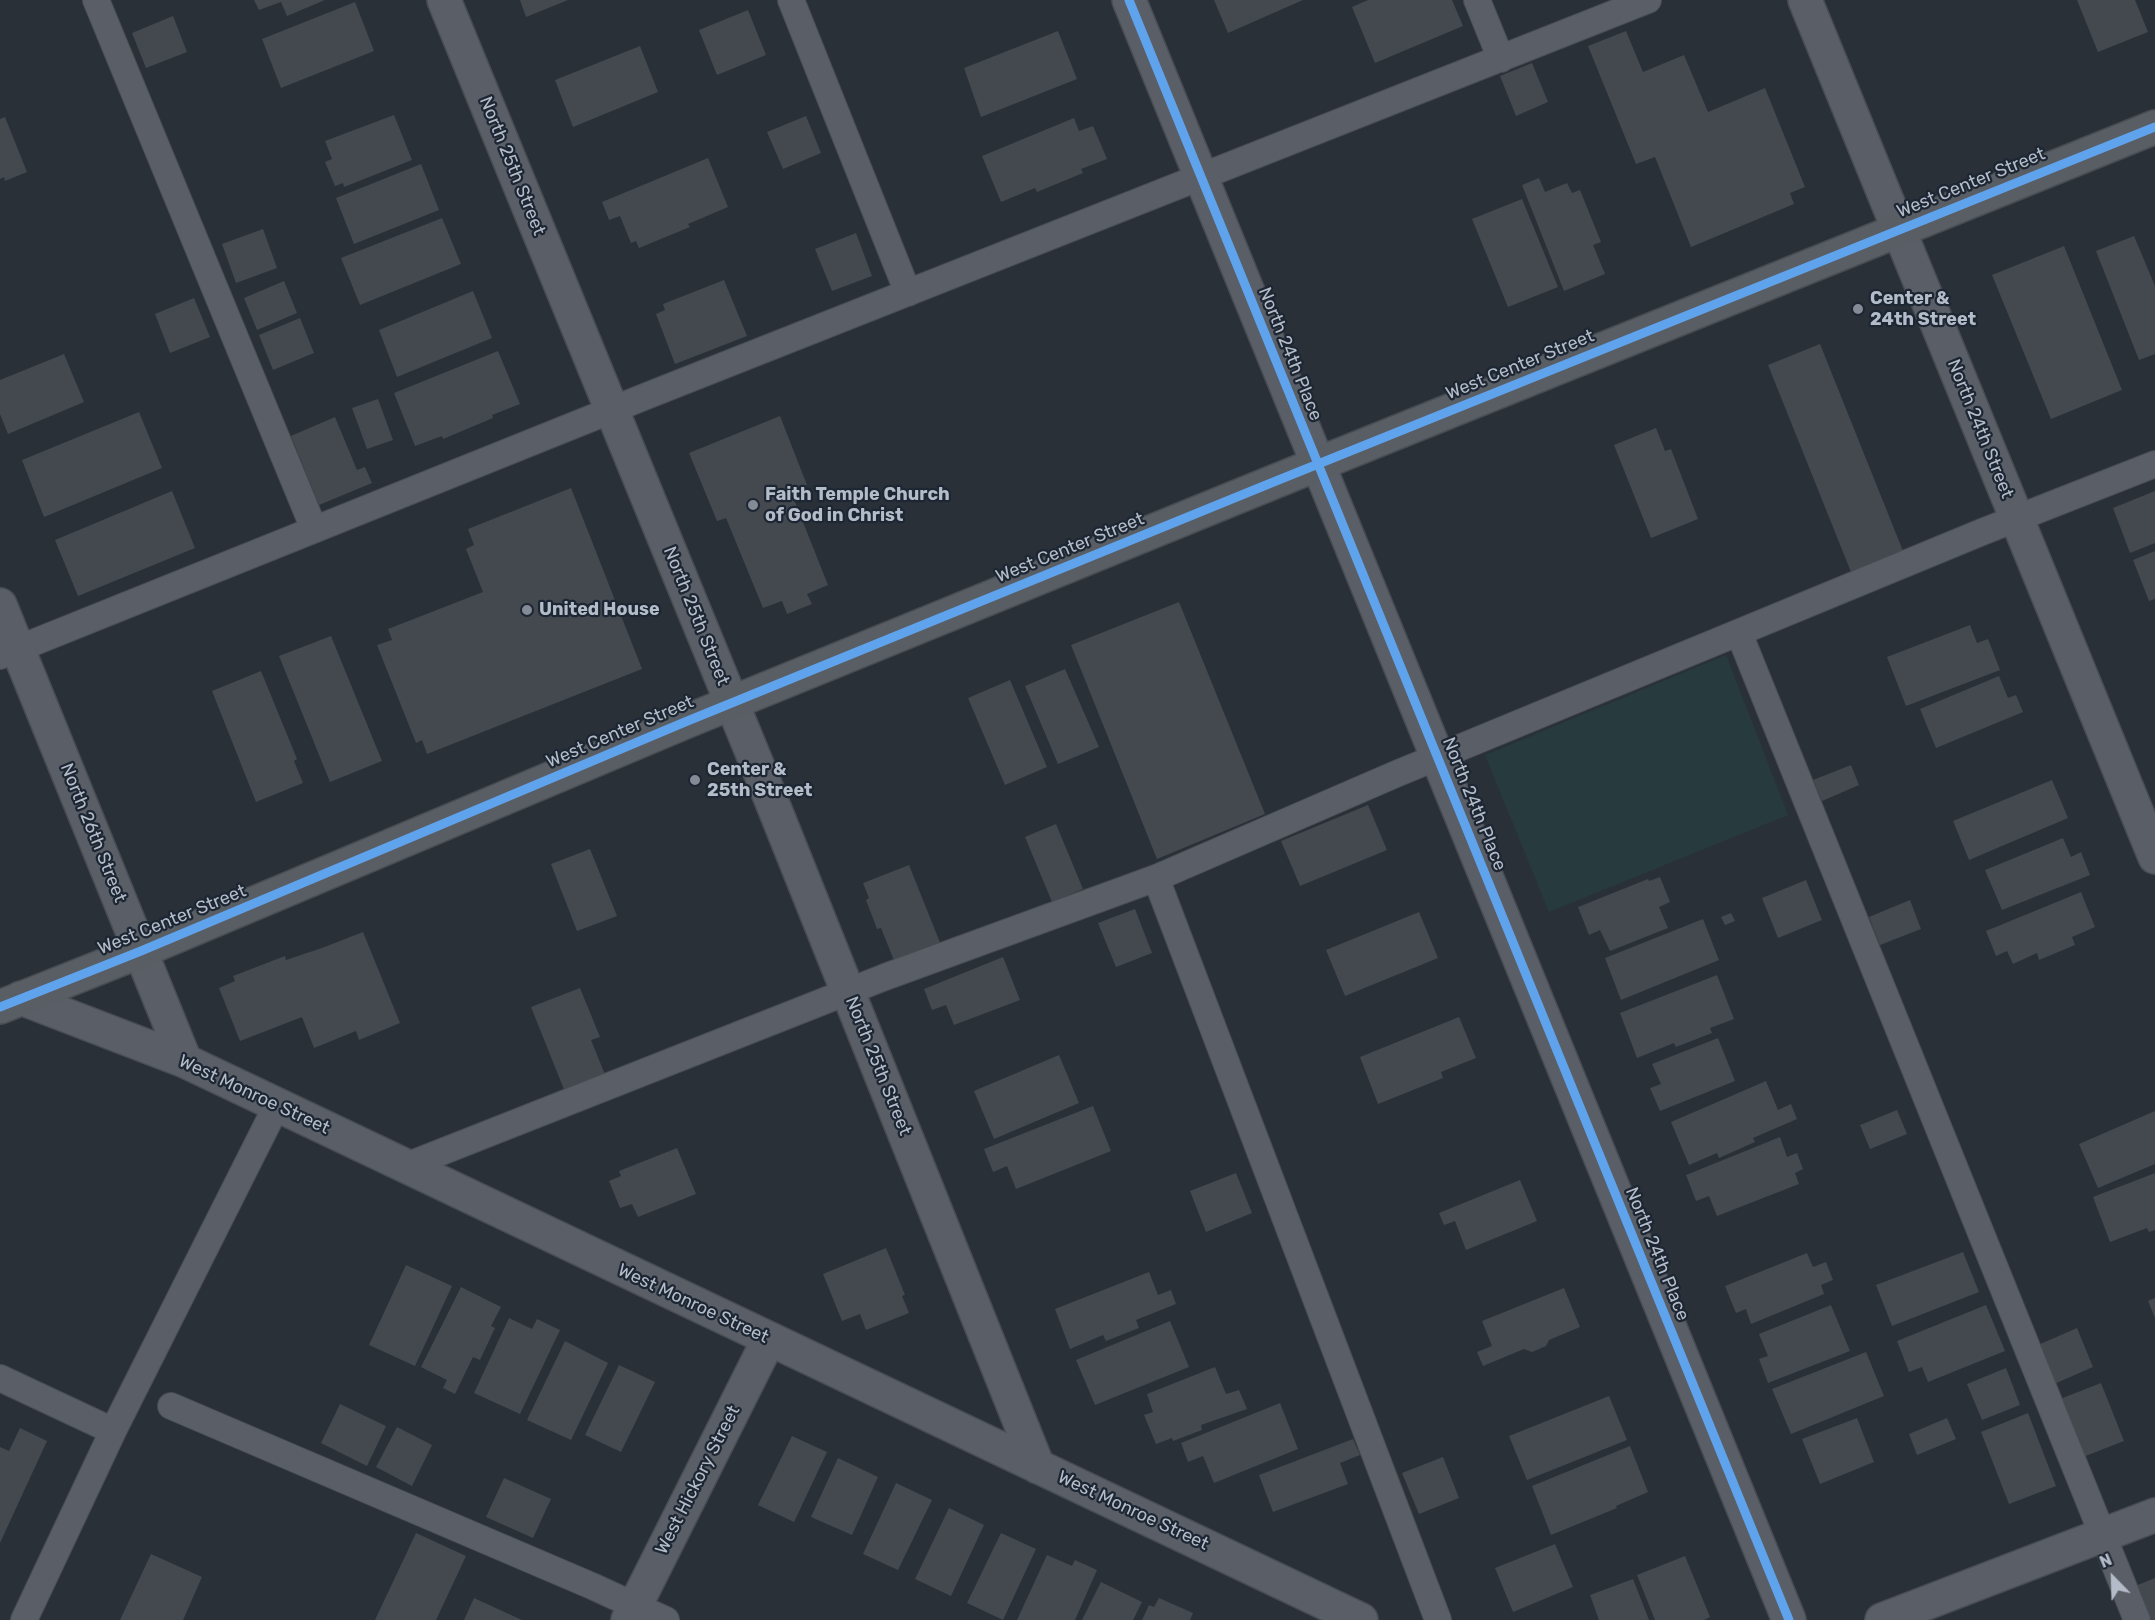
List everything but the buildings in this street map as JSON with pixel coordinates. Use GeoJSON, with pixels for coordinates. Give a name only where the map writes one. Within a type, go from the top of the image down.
{"type":"FeatureCollection","features":[{"type":"Feature","properties":{"kind":"street","name":"North 25th Street"},"geometry":{"type":"LineString","coordinates":[[444,0],[732,703],[1038,1467]]}},
{"type":"Feature","properties":{"kind":"street","name":"North 24th Place"},"geometry":{"type":"LineString","coordinates":[[1129,0],[1789,1620]]}},
{"type":"Feature","properties":{"kind":"street","name":"North 24th Street"},"geometry":{"type":"LineString","coordinates":[[1805,0],[2155,857]]}},
{"type":"Feature","properties":{"kind":"street","name":"West Center Street"},"geometry":{"type":"LineString","coordinates":[[10,1003],[141,951],[732,703],[1317,464],[2155,127]]}},
{"type":"Feature","properties":{"kind":"street","name":"North 26th Street"},"geometry":{"type":"LineString","coordinates":[[0,605],[9,652],[141,951],[185,1061]]}},
{"type":"Feature","properties":{"kind":"street","name":"West Monroe Street"},"geometry":{"type":"LineString","coordinates":[[10,1003],[185,1061],[1361,1620]]}},
{"type":"Feature","properties":{"kind":"street","name":"West Hickory Street"},"geometry":{"type":"LineString","coordinates":[[631,1612],[769,1339]]}},
{"type":"Feature","properties":{"kind":"street"},"geometry":{"type":"LineString","coordinates":[[1882,1620],[2155,1515]]}},
{"type":"Feature","properties":{"kind":"lane"},"geometry":{"type":"LineString","coordinates":[[96,0],[314,529]]}},
{"type":"Feature","properties":{"kind":"lane"},"geometry":{"type":"LineString","coordinates":[[790,0],[908,293]]}},
{"type":"Feature","properties":{"kind":"lane"},"geometry":{"type":"LineString","coordinates":[[1477,0],[1501,59]]}},
{"type":"Feature","properties":{"kind":"lane"},"geometry":{"type":"LineString","coordinates":[[9,652],[612,410],[1648,0]]}},
{"type":"Feature","properties":{"kind":"lane"},"geometry":{"type":"LineString","coordinates":[[406,1167],[848,992],[1156,878],[1437,758],[2017,518],[2155,464]]}},
{"type":"Feature","properties":{"kind":"lane"},"geometry":{"type":"LineString","coordinates":[[1739,633],[2137,1620]]}},
{"type":"Feature","properties":{"kind":"lane"},"geometry":{"type":"LineString","coordinates":[[1156,878],[1438,1620]]}},
{"type":"Feature","properties":{"kind":"lane"},"geometry":{"type":"LineString","coordinates":[[24,1620],[113,1431],[277,1105]]}},
{"type":"Feature","properties":{"kind":"lane"},"geometry":{"type":"LineString","coordinates":[[0,1378],[113,1431]]}},
{"type":"Feature","properties":{"kind":"lane"},"geometry":{"type":"LineString","coordinates":[[171,1406],[631,1612],[666,1620]]}},
{"type":"Feature","properties":{"kind":"green space"},"geometry":{"type":"Polygon","coordinates":[[[1726,655],[1788,815],[1549,912],[1485,755],[1726,655]]]}},
{"type":"Feature","properties":{"kind":"cycle path"},"geometry":{"type":"LineString","coordinates":[[1129,0],[1789,1620]]}},
{"type":"Feature","properties":{"kind":"cycle path"},"geometry":{"type":"LineString","coordinates":[[0,1007],[141,951],[685,722],[2155,127]]}},
{"type":"Feature","properties":{"kind":"place","name":"Center & 24th Street"},"geometry":{"type":"Point","coordinates":[1858,309]}},
{"type":"Feature","properties":{"kind":"place","name":"Faith Temple Church of God in Christ"},"geometry":{"type":"Point","coordinates":[753,505]}},
{"type":"Feature","properties":{"kind":"place","name":"United House"},"geometry":{"type":"Point","coordinates":[527,610]}},
{"type":"Feature","properties":{"kind":"place","name":"Center & 25th Street"},"geometry":{"type":"Point","coordinates":[695,780]}}]}
